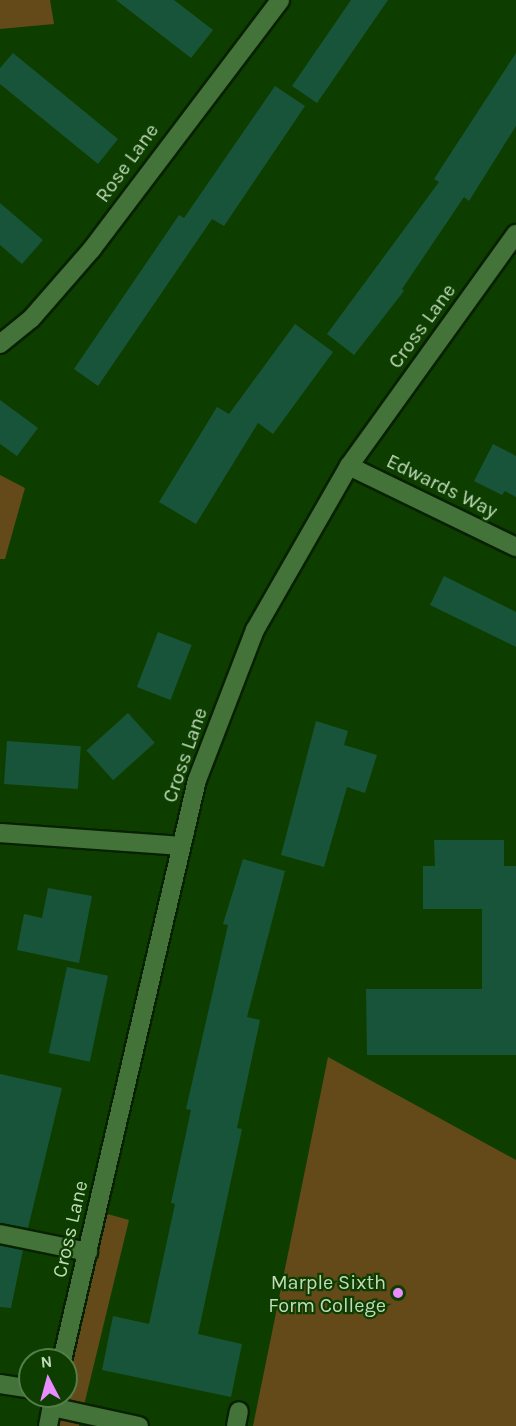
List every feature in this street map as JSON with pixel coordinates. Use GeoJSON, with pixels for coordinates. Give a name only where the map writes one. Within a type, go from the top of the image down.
{"type":"FeatureCollection","features":[{"type":"Feature","properties":{"kind":"street","name":"Rose Lane"},"geometry":{"type":"LineString","coordinates":[[0,344],[31,319],[92,249],[280,0]]}},
{"type":"Feature","properties":{"kind":"street","name":"Cross Lane"},"geometry":{"type":"LineString","coordinates":[[65,1348],[197,780],[255,630],[349,466],[516,234]]}},
{"type":"Feature","properties":{"kind":"street","name":"Edwards Way"},"geometry":{"type":"LineString","coordinates":[[349,466],[516,547]]}},
{"type":"Feature","properties":{"kind":"street"},"geometry":{"type":"LineString","coordinates":[[0,833],[181,846]]}},
{"type":"Feature","properties":{"kind":"street"},"geometry":{"type":"LineString","coordinates":[[0,1234],[88,1252]]}},
{"type":"Feature","properties":{"kind":"street"},"geometry":{"type":"LineString","coordinates":[[0,1384],[18,1387]]}},
{"type":"Feature","properties":{"kind":"street"},"geometry":{"type":"LineString","coordinates":[[48,1426],[52,1408]]}},
{"type":"Feature","properties":{"kind":"street"},"geometry":{"type":"LineString","coordinates":[[74,1408],[139,1426]]}},
{"type":"Feature","properties":{"kind":"shaded area"},"geometry":{"type":"Polygon","coordinates":[[[0,0],[50,0],[54,24],[0,29],[0,0]]]}},
{"type":"Feature","properties":{"kind":"shaded area"},"geometry":{"type":"Polygon","coordinates":[[[0,475],[25,488],[5,559],[0,559],[0,475]]]}},
{"type":"Feature","properties":{"kind":"shaded area","name":"Marple Sixth Form College"},"geometry":{"type":"Polygon","coordinates":[[[328,1057],[516,1160],[516,1426],[253,1426],[328,1057]]]}},
{"type":"Feature","properties":{"kind":"shaded area"},"geometry":{"type":"Polygon","coordinates":[[[97,1211],[129,1220],[79,1426],[48,1426],[52,1408],[78,1408],[78,1348],[68,1348],[97,1211]]]}},
{"type":"Feature","properties":{"kind":"building"},"geometry":{"type":"Polygon","coordinates":[[[116,0],[174,0],[213,30],[191,58],[116,0]]]}},
{"type":"Feature","properties":{"kind":"building"},"geometry":{"type":"Polygon","coordinates":[[[351,0],[388,0],[317,103],[292,86],[351,0]]]}},
{"type":"Feature","properties":{"kind":"building"},"geometry":{"type":"Polygon","coordinates":[[[13,53],[118,139],[98,164],[0,84],[0,68],[13,53]]]}},
{"type":"Feature","properties":{"kind":"building"},"geometry":{"type":"Polygon","coordinates":[[[516,53],[516,126],[469,201],[464,197],[402,289],[404,291],[354,355],[327,334],[439,182],[434,179],[516,53]]]}},
{"type":"Feature","properties":{"kind":"building"},"geometry":{"type":"Polygon","coordinates":[[[275,86],[305,106],[224,226],[212,219],[98,386],[74,369],[179,215],[184,218],[275,86]]]}},
{"type":"Feature","properties":{"kind":"building"},"geometry":{"type":"Polygon","coordinates":[[[0,203],[43,240],[22,264],[0,245],[0,203]]]}},
{"type":"Feature","properties":{"kind":"building"},"geometry":{"type":"Polygon","coordinates":[[[295,324],[333,352],[273,434],[258,423],[196,524],[159,502],[217,407],[229,414],[295,324]]]}},
{"type":"Feature","properties":{"kind":"building"},"geometry":{"type":"Polygon","coordinates":[[[0,400],[38,428],[17,456],[0,444],[0,400]]]}},
{"type":"Feature","properties":{"kind":"building"},"geometry":{"type":"Polygon","coordinates":[[[493,444],[516,456],[516,497],[505,491],[502,495],[474,481],[493,444]]]}},
{"type":"Feature","properties":{"kind":"building"},"geometry":{"type":"Polygon","coordinates":[[[444,576],[516,612],[516,647],[430,605],[444,576]]]}},
{"type":"Feature","properties":{"kind":"building"},"geometry":{"type":"Polygon","coordinates":[[[158,632],[192,645],[170,700],[137,687],[158,632]]]}},
{"type":"Feature","properties":{"kind":"building"},"geometry":{"type":"Polygon","coordinates":[[[128,713],[155,743],[113,780],[86,750],[128,713]]]}},
{"type":"Feature","properties":{"kind":"building"},"geometry":{"type":"Polygon","coordinates":[[[316,721],[348,731],[344,745],[377,755],[365,793],[347,787],[324,867],[281,855],[316,721]]]}},
{"type":"Feature","properties":{"kind":"building"},"geometry":{"type":"Polygon","coordinates":[[[7,741],[81,746],[78,789],[4,784],[7,741]]]}},
{"type":"Feature","properties":{"kind":"building"},"geometry":{"type":"Polygon","coordinates":[[[434,840],[504,840],[504,866],[516,866],[516,1055],[367,1055],[366,989],[482,989],[482,909],[423,909],[423,866],[435,866],[434,840]]]}},
{"type":"Feature","properties":{"kind":"building"},"geometry":{"type":"Polygon","coordinates":[[[243,859],[285,871],[247,1017],[260,1020],[237,1128],[242,1129],[198,1334],[242,1344],[231,1397],[102,1370],[113,1316],[149,1324],[175,1204],[171,1203],[191,1110],[186,1109],[228,925],[223,924],[243,859]]]}},
{"type":"Feature","properties":{"kind":"building"},"geometry":{"type":"Polygon","coordinates":[[[48,888],[92,896],[79,963],[17,950],[24,914],[42,918],[48,888]]]}},
{"type":"Feature","properties":{"kind":"building"},"geometry":{"type":"Polygon","coordinates":[[[67,967],[108,976],[90,1062],[49,1053],[67,967]]]}},
{"type":"Feature","properties":{"kind":"building"},"geometry":{"type":"Polygon","coordinates":[[[0,1074],[62,1088],[28,1228],[0,1223],[0,1074]]]}},
{"type":"Feature","properties":{"kind":"building"},"geometry":{"type":"Polygon","coordinates":[[[0,1245],[23,1250],[11,1308],[0,1307],[0,1245]]]}},
{"type":"Feature","properties":{"kind":"place","name":"Marple Sixth Form College"},"geometry":{"type":"Point","coordinates":[398,1293]}}]}
